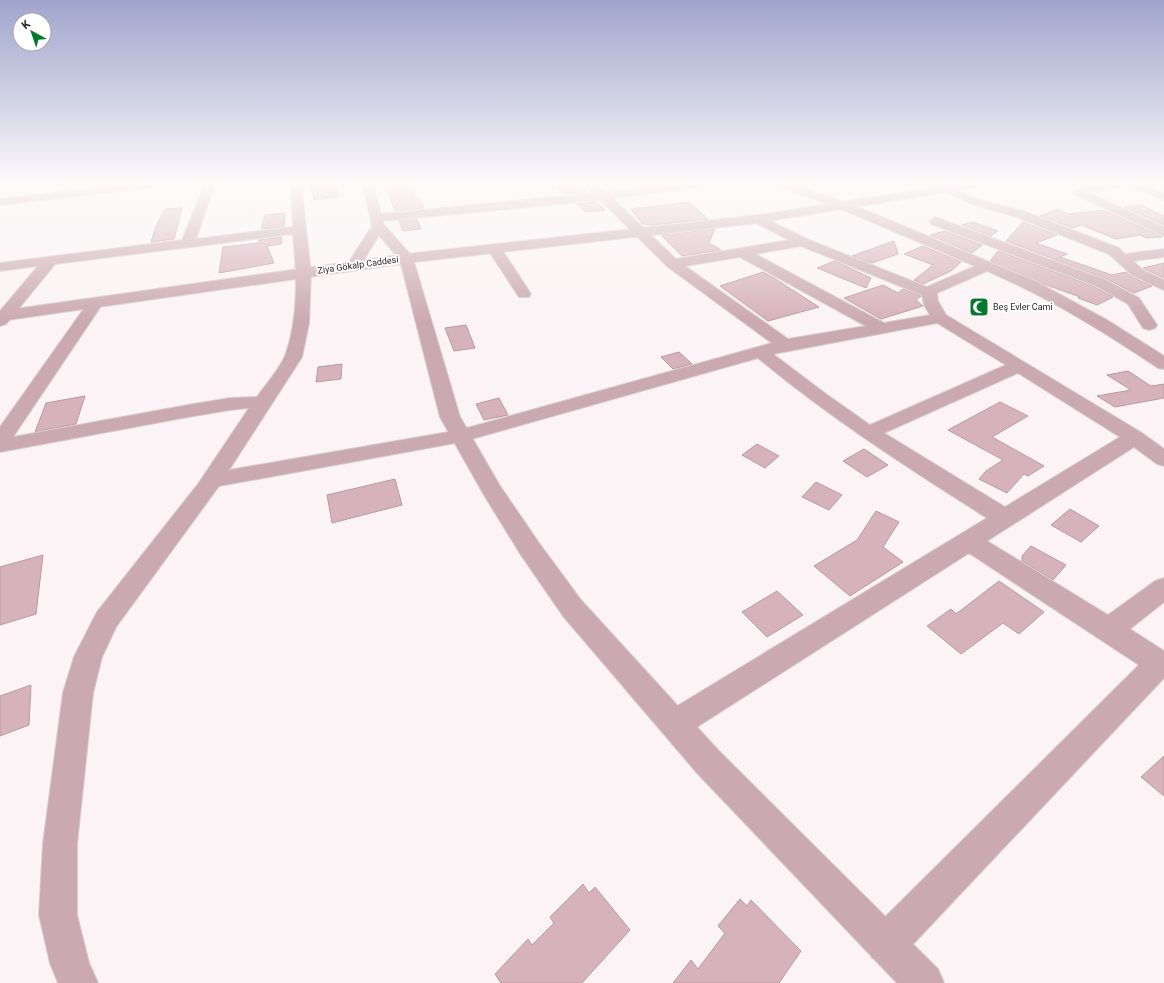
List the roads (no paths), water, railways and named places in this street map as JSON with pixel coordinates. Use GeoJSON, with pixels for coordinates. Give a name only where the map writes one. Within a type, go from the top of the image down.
{"type":"FeatureCollection","features":[{"type":"Feature","properties":{"kind":"street"},"geometry":{"type":"LineString","coordinates":[[188,243],[193,230]]}},
{"type":"Feature","properties":{"kind":"street"},"geometry":{"type":"LineString","coordinates":[[0,267],[299,230],[304,272],[301,323],[293,357],[212,480],[106,620],[88,657],[78,693],[60,844],[58,915],[70,963],[78,983]]}},
{"type":"Feature","properties":{"kind":"street"},"geometry":{"type":"LineString","coordinates":[[354,265],[373,230]]}},
{"type":"Feature","properties":{"kind":"street"},"geometry":{"type":"LineString","coordinates":[[383,230],[406,258],[432,357],[450,417],[492,490],[530,549],[572,608],[708,762],[924,983]]}},
{"type":"Feature","properties":{"kind":"street","name":"Ziya Gökalp Caddesi"},"geometry":{"type":"LineString","coordinates":[[2,318],[406,258],[658,230]]}},
{"type":"Feature","properties":{"kind":"street"},"geometry":{"type":"LineString","coordinates":[[779,230],[802,242],[930,293]]}},
{"type":"Feature","properties":{"kind":"street"},"geometry":{"type":"LineString","coordinates":[[959,230],[1086,277],[1119,291],[1134,301],[1157,325]]}},
{"type":"Feature","properties":{"kind":"street"},"geometry":{"type":"LineString","coordinates":[[1060,230],[1114,251],[1124,258],[1138,273],[1164,286]]}},
{"type":"Feature","properties":{"kind":"street"},"geometry":{"type":"LineString","coordinates":[[905,231],[1055,297],[1101,323],[1164,364]]}},
{"type":"Feature","properties":{"kind":"street"},"geometry":{"type":"LineString","coordinates":[[638,232],[673,264],[785,345]]}},
{"type":"Feature","properties":{"kind":"street"},"geometry":{"type":"LineString","coordinates":[[673,264],[802,242]]}},
{"type":"Feature","properties":{"kind":"street"},"geometry":{"type":"LineString","coordinates":[[494,248],[524,294]]}},
{"type":"Feature","properties":{"kind":"street"},"geometry":{"type":"LineString","coordinates":[[741,252],[882,328]]}},
{"type":"Feature","properties":{"kind":"street"},"geometry":{"type":"LineString","coordinates":[[1124,258],[1164,253]]}},
{"type":"Feature","properties":{"kind":"street"},"geometry":{"type":"LineString","coordinates":[[2,318],[52,260]]}},
{"type":"Feature","properties":{"kind":"street"},"geometry":{"type":"LineString","coordinates":[[930,293],[945,284],[986,266]]}},
{"type":"Feature","properties":{"kind":"street"},"geometry":{"type":"LineString","coordinates":[[1147,277],[1164,276]]}},
{"type":"Feature","properties":{"kind":"street"},"geometry":{"type":"LineString","coordinates":[[930,293],[929,296],[933,307],[940,318],[1135,437],[1164,460]]}},
{"type":"Feature","properties":{"kind":"street"},"geometry":{"type":"LineString","coordinates":[[0,442],[95,303]]}},
{"type":"Feature","properties":{"kind":"street"},"geometry":{"type":"LineString","coordinates":[[212,480],[461,436],[785,345],[940,318]]}},
{"type":"Feature","properties":{"kind":"street"},"geometry":{"type":"LineString","coordinates":[[1101,323],[1157,325]]}},
{"type":"Feature","properties":{"kind":"street"},"geometry":{"type":"LineString","coordinates":[[761,352],[796,383],[868,433],[1005,518]]}},
{"type":"Feature","properties":{"kind":"street"},"geometry":{"type":"LineString","coordinates":[[868,433],[1019,366]]}},
{"type":"Feature","properties":{"kind":"street"},"geometry":{"type":"LineString","coordinates":[[0,446],[188,410],[230,404],[263,402]]}},
{"type":"Feature","properties":{"kind":"street"},"geometry":{"type":"LineString","coordinates":[[675,724],[1135,437]]}},
{"type":"Feature","properties":{"kind":"street"},"geometry":{"type":"LineString","coordinates":[[886,944],[1162,665],[969,541]]}},
{"type":"Feature","properties":{"kind":"street"},"geometry":{"type":"LineString","coordinates":[[1109,630],[1164,588]]}},
{"type":"Feature","properties":{"kind":"place","name":"Beş Evler Cami"},"geometry":{"type":"Point","coordinates":[979,307]}}]}
